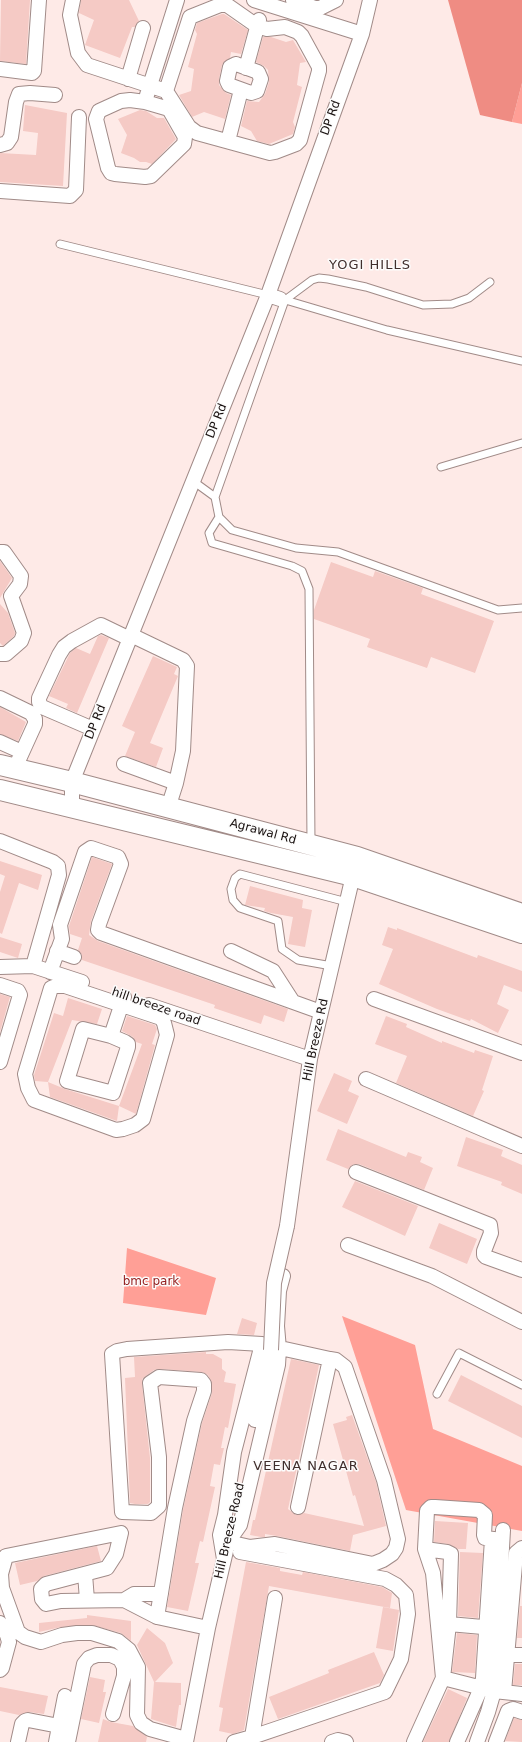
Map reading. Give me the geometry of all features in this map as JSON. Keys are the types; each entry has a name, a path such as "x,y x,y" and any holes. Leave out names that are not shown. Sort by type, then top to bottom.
{"street":[{"path":"0,69 32,73 34,71 39,0"},
{"path":"73,0 70,15 78,53 87,65 166,91 192,131 270,153 296,144 300,140 319,67 302,36 298,32 285,27 267,29 226,5 220,5 190,17 166,91"},
{"path":"145,102 177,0"},
{"path":"254,0 362,34"},
{"path":"293,0 315,8 320,8 336,0"},
{"name":"DP Rd","path":"72,807 72,782 193,481 278,298 362,34 370,0"},
{"path":"246,68 258,23"},
{"path":"128,79 143,28"},
{"path":"232,65 258,72 261,79 255,92 241,90 229,85 227,80 230,67 232,65"},
{"path":"228,141 241,90"},
{"path":"0,145 7,143 11,137 16,102 19,94 30,93 55,95"},
{"path":"121,101 145,102 167,108 172,112 185,137 184,144 151,176 145,177 111,173 108,168 96,118 97,114 121,101"},
{"path":"0,191 70,196 76,190 79,117"},
{"path":"0,552 4,552 21,576 20,584 11,596 24,633 21,641 6,654 0,654"},
{"path":"93,729 42,707 39,702 39,698 64,647 101,625 183,660 187,666 183,751 176,783 168,808"},
{"path":"0,698 34,716 35,724 12,762 0,742"},
{"name":"Agrawal Rd","path":"12,762 72,782 357,857 522,914"},
{"path":"124,764 176,783"},
{"name":"Agrawal Rd","path":"0,790 353,876 522,933"},
{"path":"0,841 53,862 58,866 59,875 33,966"},
{"path":"50,972 62,938 60,926 85,852 91,848 118,857 121,864 99,924 98,930 101,933 321,1012"},
{"name":"Hill Breeze Rd","path":"287,1226 310,1059 357,857"},
{"path":"58,950 74,957"},
{"path":"231,951 273,971 293,1002"},
{"name":"hill breeze road","path":"0,966 33,966 123,1001 310,1059"},
{"path":"0,985 18,991 20,996 0,1062"},
{"path":"56,986 65,986 123,1001 161,1018 167,1035 143,1119 123,1129 116,1130 34,1100 28,1088 25,1074 51,988 56,986"},
{"path":"374,999 522,1053"},
{"path":"111,1036 123,1001"},
{"path":"83,1029 111,1036 128,1044 113,1093 67,1081 83,1029"},
{"path":"366,1079 522,1146"},
{"path":"356,1172 490,1225 492,1233 484,1251 486,1257 522,1270"},
{"name":"Hill Breeze Road","path":"186,1741 208,1628 271,1348 274,1283 287,1226"},
{"path":"348,1245 432,1276 522,1322"},
{"path":"271,1348 277,1326 279,1291 283,1276"},
{"path":"208,1628 157,1616 124,1600 61,1601 46,1604 42,1599 41,1589 46,1584 107,1568 116,1554 122,1512 112,1354 117,1351 228,1342 330,1358 345,1366 387,1493 398,1539 396,1548 392,1554 373,1564 275,1544 226,1550"},
{"path":"298,1507 330,1358"},
{"path":"157,1616 175,1508 194,1421 204,1391 204,1384 201,1380 159,1377 150,1383 159,1457 159,1506"},
{"path":"122,1512 151,1513 159,1506 175,1508"},
{"path":"442,1678 433,1572 425,1549 426,1511 431,1507 483,1512 485,1538 499,1536"},
{"path":"120,1533 6,1556 1,1574 2,1588 18,1632 26,1637 41,1642 62,1635 92,1633 118,1641 129,1650 138,1667 137,1715 141,1723 150,1729 186,1741"},
{"path":"492,1628 513,1596 499,1536"},
{"path":"457,1742 493,1691 492,1628 499,1536"},
{"path":"483,1740 493,1691 508,1646 516,1552 522,1548"},
{"path":"414,1742 442,1678 449,1624 450,1554 448,1552 425,1549"},
{"path":"226,1550 385,1580 396,1585 406,1594 408,1614 401,1659 385,1692 252,1738 234,1742"},
{"path":"85,1574 87,1600"},
{"path":"124,1600 134,1594 161,1594"},
{"path":"252,1738 275,1598"},
{"path":"0,1623 7,1635 8,1642 2,1668 0,1670"},
{"path":"449,1624 492,1628 508,1646 522,1655"},
{"path":"68,1742 84,1664 89,1658 97,1655 111,1655 120,1659 124,1667 124,1676 113,1714"},
{"path":"442,1678 493,1691 522,1694"},
{"path":"56,1742 65,1696"},
{"path":"496,1742 508,1711 513,1709 522,1712"},
{"path":"15,1741 22,1724 25,1721 28,1720 59,1726"},
{"path":"332,1742 338,1740 346,1742"}],"lane":[{"path":"60,244 278,298 388,330 522,361"},
{"path":"490,282 469,298 452,304 423,305 366,287 319,278 312,280 278,298 215,497 219,517 232,530 296,548 338,552 498,610 522,608"},
{"path":"441,467 522,443"},
{"path":"193,481 215,497"},
{"path":"219,517 209,533 212,543 292,566 302,571 309,589 311,845"},
{"path":"332,966 298,960 282,949 278,921 240,908 233,900 231,889 235,878 240,874 347,902"},
{"path":"437,1394 459,1353 522,1385"}],"green space":[{"path":"522,83 522,124 512,122"},
{"name":"bmc park","path":"127,1248 216,1278 206,1315 123,1303"},
{"path":"342,1316 415,1345 433,1429 522,1466 522,1531 406,1510"}],"shaded area":[{"path":"448,0 522,0 522,83 512,122 480,115"}],"building":[{"path":"1,0 30,0 26,64 0,61"},
{"path":"81,0 129,0 139,21 135,27 132,27 120,58 85,45 94,20 79,13"},
{"path":"222,14 248,30 241,54 231,52 230,58 222,65 219,85 226,93 231,95 225,119 204,112 192,117 179,95 191,91 194,69 188,67 197,34 195,30 197,23"},
{"path":"263,37 271,37 286,42 293,40 306,62 300,63 297,85 302,87 293,122 295,127 293,134 269,144 257,141 251,131 241,126 247,101 259,102 265,94 269,82 268,70 256,62"},
{"path":"25,105 67,113 63,186 0,182 0,153 36,155 38,133 23,131"},
{"path":"140,110 146,111 157,118 164,118 176,139 152,164 140,162 121,153 127,135 118,119"},
{"path":"0,561 12,578 0,598"},
{"path":"331,562 373,577 375,571 423,588 421,594 494,621 475,673 431,657 427,668 367,647 370,639 314,619 314,610"},
{"path":"0,604 8,613 15,633 14,636 3,646 0,643"},
{"path":"101,635 109,638 77,713 66,708 68,704 49,696 70,653 76,648 90,654 98,636"},
{"path":"153,656 177,667 174,674 178,676 150,743 163,748 156,767 125,756 135,732 122,726"},
{"path":"0,707 26,722 18,741 0,734"},
{"path":"92,857 112,864 91,921 89,935 98,941 288,1009 284,1022 264,1015 261,1024 214,1008 215,1005 82,960 82,955 78,950 82,938 70,934 69,926"},
{"path":"0,861 42,875 38,890 19,883 2,934 0,933 0,892 5,876 0,874"},
{"path":"250,886 303,900 302,908 312,910 305,947 288,944 293,917 264,911 265,908 245,905"},
{"path":"388,927 397,930 397,928 477,958 478,955 522,971 522,992 504,985 497,1004 509,1010 498,1033 471,1019 470,1021 437,1009 379,984 393,949 382,945"},
{"path":"0,937 22,944 18,958 0,952"},
{"path":"0,994 10,997 0,1032"},
{"path":"68,998 102,1009 97,1024 72,1020 48,1082 35,1081 34,1075 54,1013 63,1016"},
{"path":"127,1016 155,1025 157,1029 152,1044 155,1045 136,1114 119,1106 142,1044 136,1042 133,1037 122,1031"},
{"path":"386,1016 407,1024 406,1027 442,1043 442,1041 474,1053 475,1050 493,1056 482,1090 484,1091 473,1116 396,1083 407,1056 375,1044"},
{"path":"334,1073 352,1081 348,1091 359,1096 347,1124 317,1111"},
{"path":"48,1082 119,1106 117,1121 50,1097"},
{"path":"338,1129 406,1157 408,1152 422,1157 420,1162 433,1168 424,1190 359,1164 354,1164 348,1169 326,1160"},
{"path":"466,1137 503,1150 501,1156 522,1165 522,1194 501,1185 502,1182 457,1166"},
{"path":"355,1181 418,1206 405,1236 342,1207"},
{"path":"439,1223 477,1239 467,1264 429,1248"},
{"path":"242,1318 257,1323 254,1335 237,1334"},
{"path":"206,1352 206,1354 213,1354 222,1359 222,1369 226,1372 224,1382 236,1384 228,1428 225,1427 221,1448 224,1448 220,1465 214,1464 210,1486 215,1487 203,1542 200,1541 195,1563 199,1563 188,1611 167,1607 183,1510 202,1423 212,1393 212,1384 208,1375 202,1372 160,1369 154,1370 142,1379 150,1458 150,1502 148,1504 135,1504 130,1503 125,1378 135,1377 134,1357"},
{"path":"291,1359 319,1365 288,1509 296,1515 304,1513 364,1526 355,1495 353,1496 333,1424 347,1420 346,1417 352,1415 376,1482 386,1526 353,1535 350,1551 265,1534 265,1537 250,1535 253,1520 255,1520"},
{"path":"461,1375 522,1406 522,1438 448,1401"},
{"path":"435,1521 468,1523 466,1549 458,1549 448,1544 434,1542"},
{"path":"97,1546 101,1561 44,1576 37,1581 20,1585 15,1563"},
{"path":"460,1552 483,1553 478,1618 458,1616"},
{"path":"246,1562 280,1568 280,1571 302,1575 303,1572 382,1587 392,1593 390,1608 269,1586 244,1730 233,1734 219,1731 223,1708 219,1707"},
{"path":"520,1606 522,1606 522,1638 517,1638"},
{"path":"383,1607 399,1610 393,1651 376,1648"},
{"path":"87,1615 131,1621 131,1641 121,1633 92,1625 61,1627 39,1632 39,1623 87,1618"},
{"path":"147,1628 165,1643 173,1663 155,1682 181,1683 181,1705 179,1705 176,1727 151,1719 154,1682 137,1645"},
{"path":"457,1633 477,1635 475,1673 452,1672"},
{"path":"374,1652 384,1675 380,1683 278,1719 269,1697 329,1673 328,1670"},
{"path":"515,1664 522,1664 522,1685 513,1685"},
{"path":"90,1677 105,1680 103,1692 106,1692 99,1723 81,1719"},
{"path":"0,1687 48,1696 44,1714 29,1712 19,1715 0,1711"},
{"path":"448,1689 467,1698 449,1742 423,1742"},
{"path":"514,1718 522,1720 522,1742 505,1741"},
{"path":"103,1719 133,1726 147,1737 146,1742 98,1742"}],"district":[{"name":"YOGI HILLS","path":"370,266"},
{"name":"VEENA NAGAR","path":"306,1467"}]}
